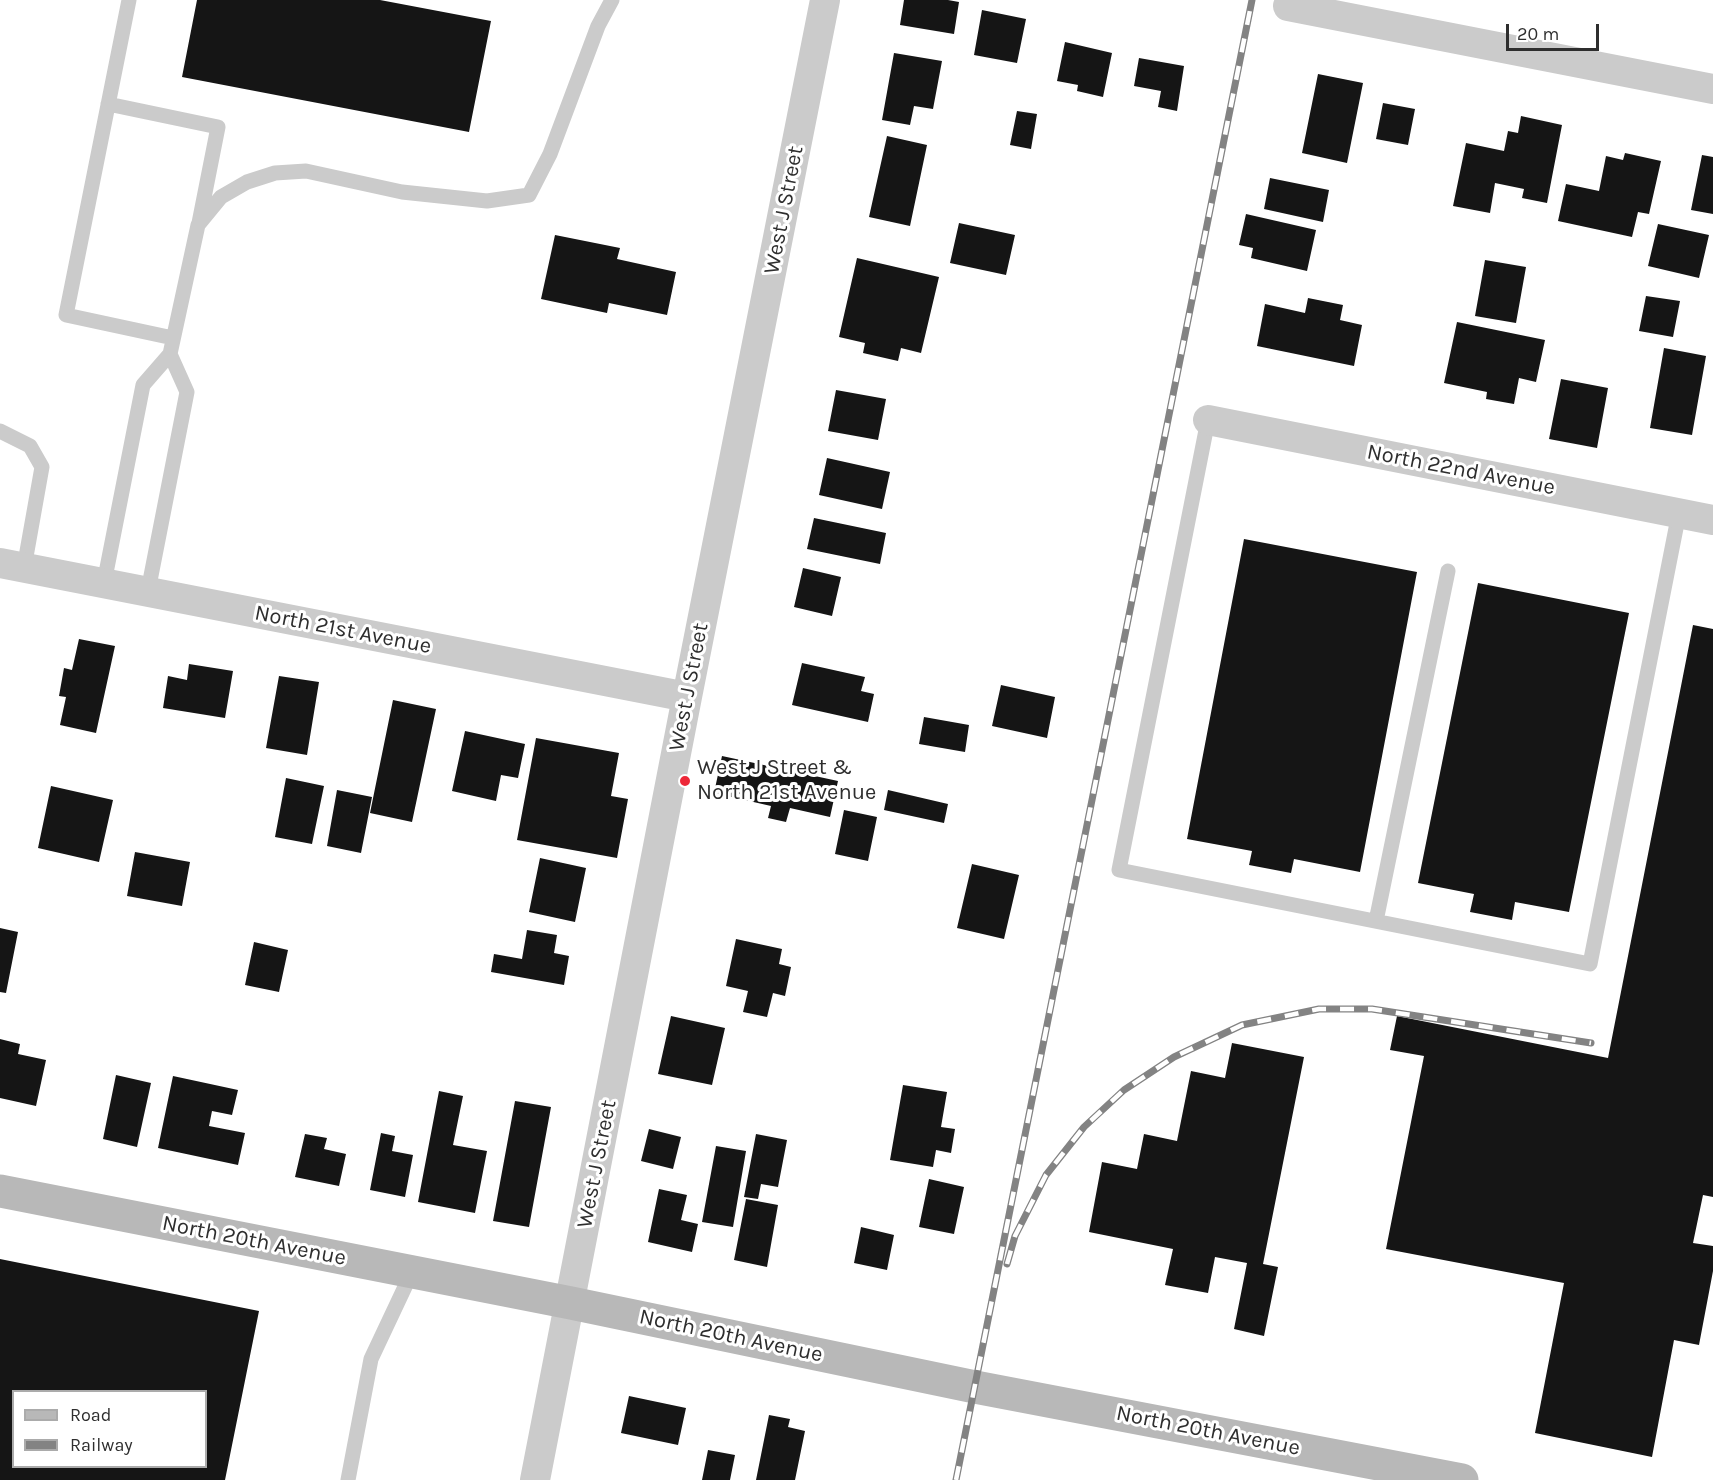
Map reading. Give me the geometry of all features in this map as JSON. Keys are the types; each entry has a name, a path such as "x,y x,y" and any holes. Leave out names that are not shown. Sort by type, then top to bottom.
{"street":[{"name":"West J Street","path":"536,1480 687,697 825,0"},
{"path":"1288,6 1713,89"},
{"name":"North 22nd Avenue","path":"1208,420 1713,520"},
{"name":"North 21st Avenue","path":"12,566 687,697"},
{"name":"North 20th Avenue","path":"0,1191 571,1303 975,1387 1462,1480"}],"lane":[{"path":"129,0 66,315 171,346"},
{"path":"198,225 221,197 247,182 275,173 306,171 402,192 487,201 529,195 550,154 598,26 612,0"},
{"path":"104,583 143,385 171,346 218,126 108,104"},
{"path":"148,591 187,392 171,346"},
{"path":"1208,420 1119,870 1590,964 1679,513"},
{"path":"0,431 30,446 42,467 12,566"},
{"path":"1376,921 1448,571"},
{"path":"348,1480 371,1359 412,1272"}],"building":[{"path":"197,0 380,0 491,21 469,132 182,77"},
{"path":"904,0 959,2 954,34 900,25"},
{"path":"982,10 1026,19 1017,63 974,55"},
{"path":"1065,42 1112,53 1103,97 1077,91 1078,85 1057,81"},
{"path":"894,53 942,61 933,109 914,106 910,125 882,120"},
{"path":"1139,58 1184,66 1177,111 1158,107 1161,91 1134,86"},
{"path":"1318,74 1363,83 1347,163 1302,153"},
{"path":"1383,103 1415,109 1408,145 1376,139"},
{"path":"1017,111 1037,114 1031,149 1010,145"},
{"path":"1521,116 1562,125 1547,203 1522,198 1524,189 1495,183 1490,213 1453,206 1466,143 1504,151 1508,131 1518,133"},
{"path":"887,136 927,145 910,226 869,217"},
{"path":"1625,153 1661,161 1649,214 1638,212 1632,237 1558,221 1566,184 1599,191 1606,156 1623,160"},
{"path":"1702,155 1713,157 1713,214 1691,210"},
{"path":"1270,178 1329,190 1323,222 1264,209"},
{"path":"1246,214 1316,230 1307,271 1251,258 1253,248 1239,245"},
{"path":"959,223 1015,235 1006,275 950,263"},
{"path":"1658,224 1709,235 1699,278 1648,266"},
{"path":"555,235 620,248 617,259 676,272 667,315 609,303 607,313 541,299"},
{"path":"857,258 939,277 921,353 901,348 898,361 863,353 865,343 839,337"},
{"path":"1485,260 1526,267 1516,323 1475,316"},
{"path":"1646,296 1680,301 1673,337 1639,331"},
{"path":"1308,298 1343,305 1340,320 1362,325 1354,366 1257,346 1265,304 1305,313"},
{"path":"1457,322 1545,340 1536,382 1519,378 1514,404 1486,399 1487,392 1444,383"},
{"path":"1664,348 1706,356 1692,435 1650,428"},
{"path":"1561,379 1608,388 1597,448 1549,439"},
{"path":"836,390 886,399 878,440 828,431"},
{"path":"827,458 890,472 882,509 819,495"},
{"path":"814,518 886,533 880,564 807,549"},
{"path":"1244,539 1417,572 1360,872 1294,859 1291,873 1249,865 1252,851 1187,839"},
{"path":"803,568 841,577 832,616 794,607"},
{"path":"1478,583 1629,613 1569,912 1515,902 1512,920 1470,912 1474,894 1418,883"},
{"path":"1693,625 1713,629 1713,1197 1703,1195 1693,1243 1713,1246 1713,1271 1699,1345 1674,1340 1652,1457 1535,1433 1564,1283 1386,1249 1424,1056 1390,1050 1397,1016 1608,1058"},
{"path":"79,639 115,646 96,733 60,725 66,697 59,696 64,668 72,670"},
{"path":"802,663 865,677 861,691 874,694 868,722 792,705"},
{"path":"189,664 233,671 225,718 163,708 168,676 187,680"},
{"path":"279,676 319,682 307,755 266,748"},
{"path":"1001,685 1055,697 1047,738 992,726"},
{"path":"393,700 436,709 412,822 370,813"},
{"path":"924,717 969,725 965,752 919,744"},
{"path":"465,731 525,744 518,778 501,775 496,801 452,791"},
{"path":"536,738 619,753 611,796 628,799 617,858 517,840"},
{"path":"722,756 838,781 830,817 790,808 786,822 768,818 771,806 714,793"},
{"path":"286,778 324,786 312,844 275,837"},
{"path":"51,786 113,800 99,862 38,848"},
{"path":"337,790 372,797 361,853 327,846"},
{"path":"888,790 948,804 944,823 884,810"},
{"path":"844,810 877,817 868,861 835,854"},
{"path":"135,852 190,862 182,906 127,896"},
{"path":"540,858 586,868 575,922 529,912"},
{"path":"972,864 1019,875 1004,939 957,928"},
{"path":"0,928 18,932 6,993 0,992"},
{"path":"527,930 557,935 554,953 569,956 564,985 491,972 494,954 522,959"},
{"path":"736,939 782,949 779,964 791,967 785,996 773,993 767,1017 743,1012 748,991 726,986"},
{"path":"254,942 288,950 279,992 245,985"},
{"path":"671,1016 725,1028 712,1085 658,1074"},
{"path":"0,1039 20,1044 18,1054 46,1060 36,1106 0,1098"},
{"path":"1232,1043 1304,1057 1263,1264 1278,1267 1264,1336 1234,1329 1247,1263 1215,1257 1208,1293 1165,1285 1173,1249 1089,1232 1102,1162 1137,1169 1144,1134 1177,1141 1191,1071 1225,1078"},
{"path":"116,1075 151,1083 137,1147 103,1139"},
{"path":"173,1076 238,1090 232,1115 212,1111 209,1126 245,1133 238,1165 158,1148"},
{"path":"903,1085 947,1092 941,1127 955,1129 951,1153 936,1150 933,1167 890,1160"},
{"path":"439,1091 463,1096 453,1145 487,1151 475,1213 418,1202"},
{"path":"515,1101 551,1107 529,1227 493,1221"},
{"path":"649,1129 681,1137 673,1169 641,1161"},
{"path":"381,1133 395,1136 392,1151 413,1155 405,1197 370,1190"},
{"path":"305,1134 327,1138 324,1149 346,1154 339,1186 295,1177"},
{"path":"756,1134 787,1140 778,1187 761,1184 758,1199 744,1197"},
{"path":"716,1146 746,1151 733,1227 702,1222"},
{"path":"929,1179 964,1187 954,1234 919,1227"},
{"path":"659,1189 687,1195 681,1220 698,1224 692,1252 648,1242"},
{"path":"746,1199 778,1205 767,1267 734,1260"},
{"path":"861,1227 894,1235 887,1270 854,1263"},
{"path":"0,1259 259,1311 225,1480 0,1480"},
{"path":"629,1396 686,1408 678,1445 621,1433"},
{"path":"769,1415 790,1419 788,1427 805,1431 795,1480 756,1480"},
{"path":"708,1450 735,1455 730,1480 702,1480"}],"railway":[{"path":"956,1480 1252,0"},
{"path":"1007,1264 1015,1236 1046,1175 1084,1127 1124,1090 1174,1057 1242,1025 1319,1009 1372,1009 1591,1043"}],"place":[{"name":"West J Street & North 21st Avenue","path":"685,781"}]}
